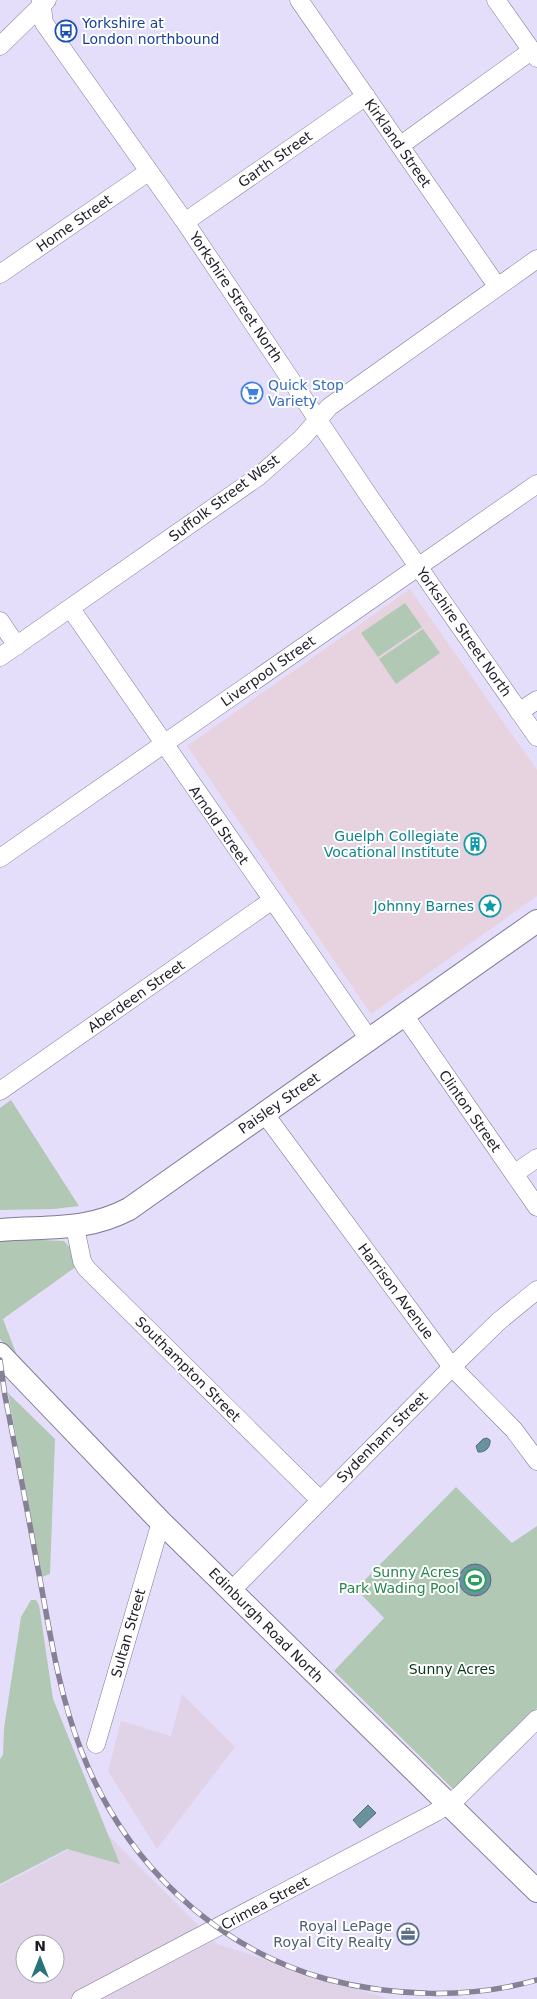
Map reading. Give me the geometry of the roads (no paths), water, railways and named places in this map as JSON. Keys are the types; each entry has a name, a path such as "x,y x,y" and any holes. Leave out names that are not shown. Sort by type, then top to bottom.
{"main road":[{"name":"Paisley Street","path":"0,1230 75,1227 104,1220 129,1209 537,921"},
{"name":"Edinburgh Road North","path":"0,1354 161,1522 448,1805 535,1886"}],"street":[{"name":"Kirkland Street","path":"299,0 497,286"},
{"path":"401,145 534,54 496,0"},
{"path":"0,46 44,2"},
{"name":"Yorkshire Street North","path":"44,2 44,22 185,222 318,420 537,737"},
{"name":"Garth Street","path":"185,222 366,96"},
{"name":"Home Street","path":"0,274 148,172"},
{"name":"Suffolk Street West","path":"0,657 259,476 302,438 329,407 537,258"},
{"name":"Liverpool Street","path":"0,858 537,484"},
{"name":"Arnold Street","path":"71,609 369,1039"},
{"path":"0,621 17,646"},
{"path":"520,712 537,700"},
{"name":"Aberdeen Street","path":"0,1091 272,901"},
{"name":"Clinton Street","path":"404,1014 537,1207"},
{"name":"Harrison Avenue","path":"264,1113 452,1367 514,1430 537,1461"},
{"path":"514,1174 537,1158"},
{"name":"Southampton Street","path":"75,1227 82,1261 86,1268 320,1500"},
{"name":"Sydenham Street","path":"232,1590 452,1367 499,1321 537,1290"},
{"name":"Sultan Street","path":"96,1744 161,1522"},
{"name":"Crimea Street","path":"81,1999 448,1805 537,1719"}],"railway":[{"path":"0,1360 5,1396 51,1641 73,1729 99,1790 121,1828 147,1862 176,1894 209,1921 246,1945 284,1964 326,1979 378,1989 432,1993 459,1993 485,1990 537,1980"}],"place":[{"name":"Yorkshire at London northbound","path":"66,31"},
{"name":"Quick Stop Variety","path":"252,393"},
{"name":"Guelph Collegiate Vocational Institute","path":"475,844"},
{"name":"Johnny Barnes","path":"490,906"},
{"name":"Sunny Acres Park Wading Pool","path":"475,1580"},
{"name":"Royal LePage Royal City Realty","path":"408,1934"}],"park label":[{"name":"Sunny Acres","path":"452,1669"}]}
